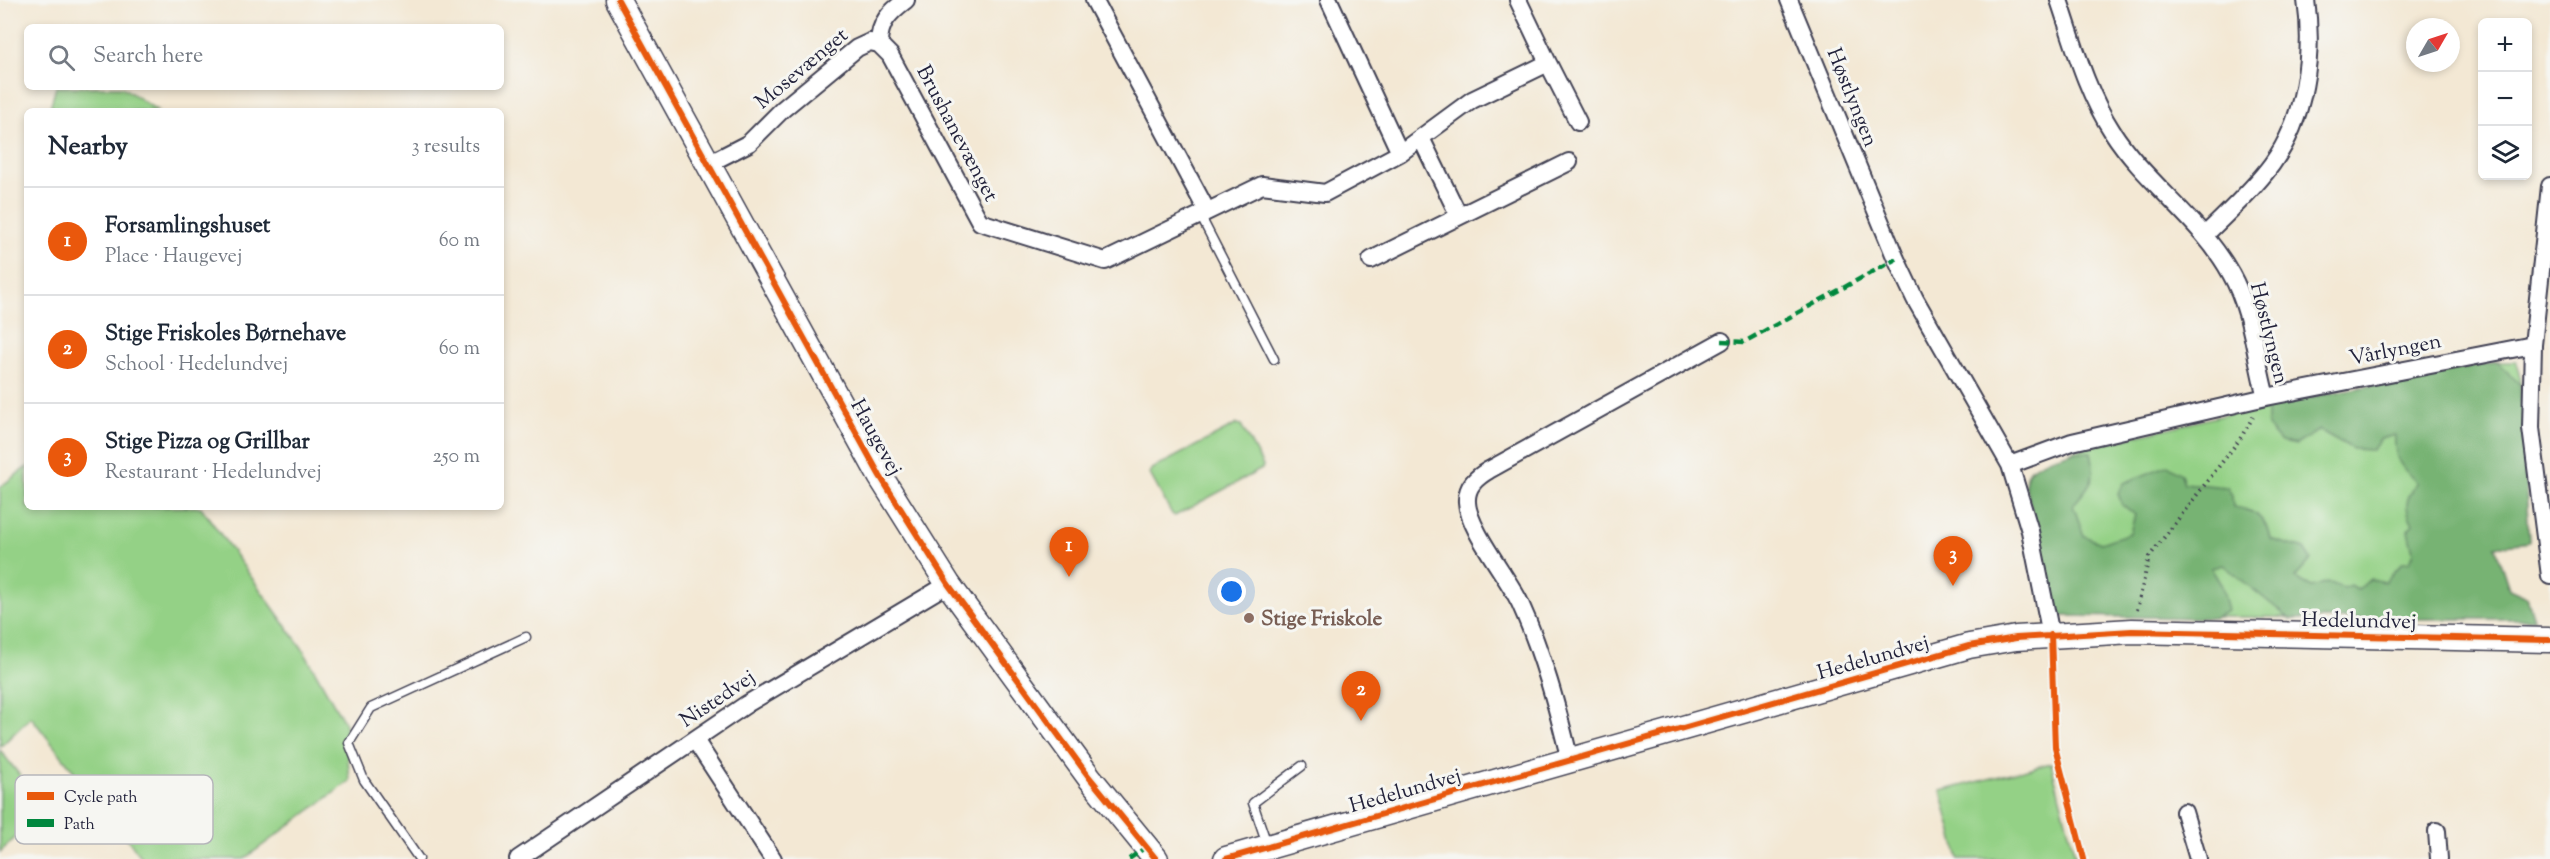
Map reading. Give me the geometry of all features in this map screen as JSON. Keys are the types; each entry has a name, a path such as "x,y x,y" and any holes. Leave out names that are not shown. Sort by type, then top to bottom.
{"street":[{"name":"Haugevej","path":"618,0 880,476 948,584 1089,777 1156,859"},
{"name":"Mosevænget","path":"708,164 749,143 783,109 857,48 870,42 879,44 882,23 894,9 906,0"},
{"path":"1094,0 1203,213"},
{"path":"1329,0 1400,153"},
{"path":"1518,0 1578,122"},
{"name":"Høstlyngen","path":"1790,0 1900,269 2010,465 2030,531 2051,635"},
{"name":"Høstlyngen","path":"2010,465 2072,442 2266,397 2243,304 2232,276 2205,235 2154,183 2112,131 2091,91 2059,0"},
{"path":"2205,235 2260,180 2274,162 2286,140 2295,119 2308,63 2306,0"},
{"name":"Brushanevænget","path":"879,44 890,55 980,222 1105,261 1262,185 1325,193 1400,153 1472,100 1548,63"},
{"path":"1421,138 1459,216"},
{"path":"1371,260 1569,162"},
{"path":"2550,186 2533,345 2531,428 2550,576"},
{"path":"1570,761 1550,680 1519,602 1471,519 1467,502 1469,489 1477,478 1489,470 1722,341"},
{"name":"Vårlyngen","path":"2266,397 2533,345"},
{"name":"Nistedvej","path":"518,859 747,704 948,584"},
{"name":"Hedelundvej","path":"1226,859 1969,646 2016,638 2132,631 2550,640"},
{"path":"695,740 773,859"},
{"path":"2184,812 2198,859"},
{"path":"2437,831 2439,859"}],"lane":[{"path":"1203,213 1274,359"},
{"path":"419,859 364,780 349,743 371,708 526,637"},
{"path":"1268,847 1253,803 1302,766"}],"path":[{"path":"2132,631 2149,557 2240,439 2266,397"}],"green space":[{"path":"55,90 126,90 154,108 50,108"},
{"path":"2497,362 2516,362 2520,372 2529,542 2495,546 2509,589 2527,597 2534,619 2060,616 2025,485 2026,476 2031,468 2074,450 2267,405"},
{"path":"2497,362 2520,384 2529,542 2495,546 2509,589 2527,597 2534,619 2290,619 2223,565 2211,568 2222,586 2228,611 2214,618 2060,616 2025,485 2029,472 2038,464 2060,455 2091,452 2093,476 2073,505 2084,536 2101,543 2130,533 2135,515 2122,504 2118,494 2124,483 2168,465 2181,474 2184,483 2227,487 2232,496 2233,507 2253,512 2258,516 2266,525 2270,539 2304,549 2311,560 2295,578 2312,587 2328,582 2343,588 2350,585 2358,590 2370,579 2385,582 2403,562 2409,562 2413,552 2408,530 2413,524 2407,503 2417,483 2399,462 2395,450 2395,435 2381,439 2372,450 2353,449 2319,430 2296,445 2281,442 2267,426 2267,405"},
{"path":"1237,424 1241,425 1263,466 1262,469 1175,516 1172,514 1150,474 1152,469"},
{"path":"24,469 24,510 203,510 302,648 345,724 350,781 244,859 143,859 131,844 213,844 213,775 77,775 31,717 0,747 0,487"},
{"path":"0,750 19,775 15,775 15,838 0,852"},
{"path":"2051,763 2076,859 1959,859 1941,791"}],"marked path":[{"path":"1722,341 1744,342 1896,259"},
{"path":"1129,859 1146,847"}],"cycle path":[{"path":"618,0 880,476 948,584 1089,777 1156,859"},
{"path":"1226,859 1969,646 2016,638 2132,631 2550,640"},
{"path":"2051,635 2055,747 2084,859"}],"place":[{"name":"Forsamlingshuset","path":"1069,577"},
{"name":"Stige Pizza og Grillbar","path":"1953,586"},
{"name":"Stige Friskole","path":"1249,618"},
{"name":"Stige Friskoles Børnehave","path":"1361,721"}]}
